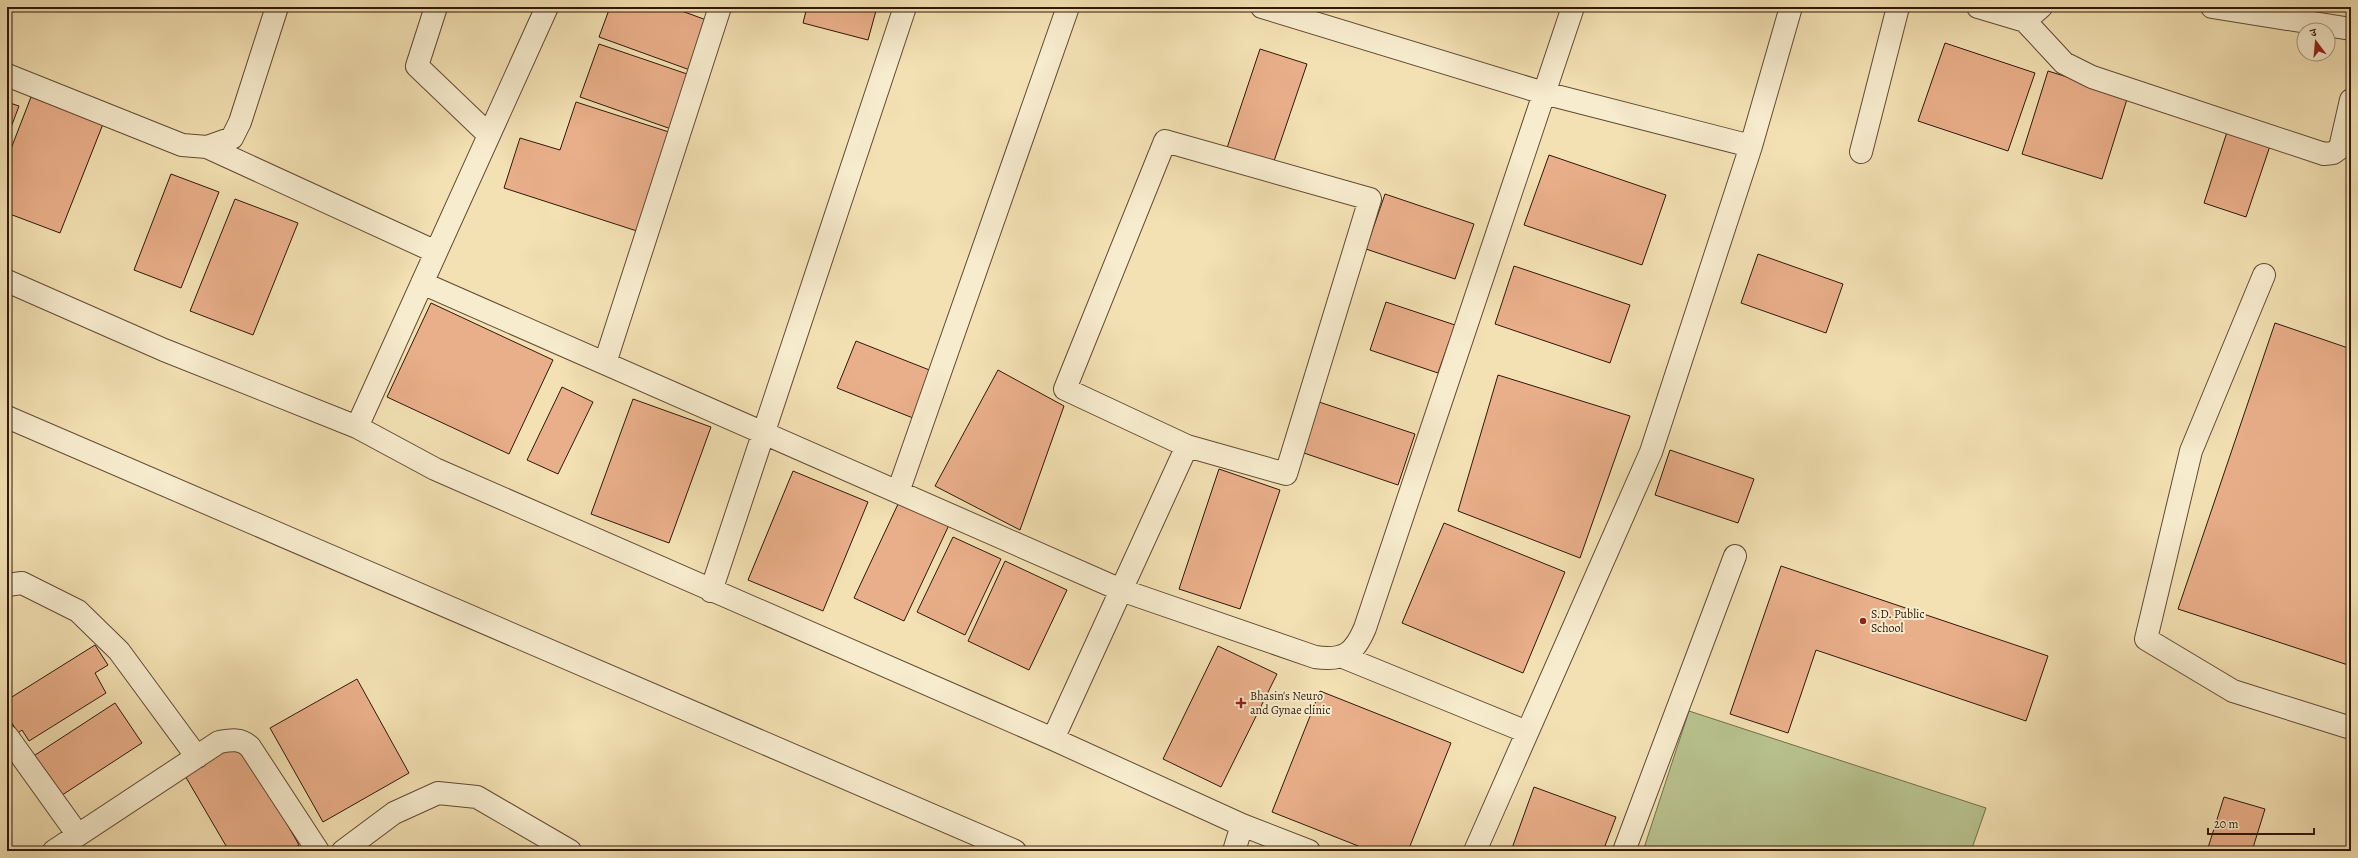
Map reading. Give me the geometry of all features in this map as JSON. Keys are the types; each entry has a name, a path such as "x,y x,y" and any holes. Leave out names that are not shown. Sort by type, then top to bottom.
{"street":[{"path":"207,147 232,138 240,122 277,7"},
{"path":"436,7 417,66 489,135"},
{"path":"357,427 547,7"},
{"path":"605,363 720,7"},
{"path":"711,591 905,7"},
{"path":"898,492 1068,7"},
{"path":"1262,7 1544,92 1751,146"},
{"path":"1344,657 1358,646 1365,628 1573,7"},
{"path":"1475,851 1651,452 1751,146 1791,7"},
{"path":"1861,152 1898,7"},
{"path":"1978,7 2025,21 2064,63 2092,77 2324,154 2333,153 2340,148 2351,100"},
{"path":"2025,21 2041,7"},
{"path":"2212,7 2351,29"},
{"path":"7,75 182,144 207,147 436,252"},
{"path":"1165,140 1370,199 1286,474 1187,446 1065,389 1165,140"},
{"path":"2264,275 2191,451 2146,639 2233,691 2351,728"},
{"path":"7,281 164,350 357,427 435,469 711,591 1053,739 1242,824 1309,851"},
{"path":"422,283 1121,590 1315,657 1328,659 1344,657 1527,732"},
{"path":"7,417 1015,851"},
{"path":"1053,739 1187,446"},
{"path":"1624,851 1735,556"},
{"path":"7,585 22,583 78,611 119,651 197,757"},
{"path":"7,736 78,835"},
{"path":"54,851 219,742 238,740 245,742 318,851"},
{"path":"343,851 394,813 438,793 477,797 570,851"},
{"path":"1234,851 1242,824"}],"green space":[{"path":"1689,711 1986,808 1971,851 1643,851"}],"building":[{"path":"610,7 671,7 709,21 690,70 599,37"},
{"path":"807,7 877,7 868,40 803,23"},
{"path":"2273,7 2317,7 2316,13"},
{"path":"1945,43 2035,73 2008,151 1918,121"},
{"path":"599,44 693,76 674,130 580,97"},
{"path":"1260,49 1307,64 1273,164 1227,148"},
{"path":"2048,71 2128,96 2102,179 2022,154"},
{"path":"31,97 103,124 60,233 7,213 7,159"},
{"path":"7,102 19,106 7,138"},
{"path":"576,102 672,133 640,232 504,188 520,138 560,150"},
{"path":"2228,129 2271,143 2246,217 2204,203"},
{"path":"1549,155 1666,195 1642,265 1524,225"},
{"path":"171,174 219,192 181,288 134,270"},
{"path":"1385,194 1474,224 1455,279 1366,249"},
{"path":"235,199 298,223 253,335 190,311"},
{"path":"1758,254 1843,284 1826,333 1741,303"},
{"path":"1514,266 1630,305 1610,363 1495,324"},
{"path":"1386,302 1455,325 1438,373 1370,350"},
{"path":"431,303 553,360 509,454 387,397"},
{"path":"2275,323 2351,349 2351,656 2348,665 2178,609"},
{"path":"856,341 932,371 913,418 837,388"},
{"path":"998,370 1064,406 1020,530 935,486"},
{"path":"1498,375 1630,416 1580,558 1458,511"},
{"path":"562,387 593,402 558,474 527,460"},
{"path":"633,399 711,427 669,543 591,514"},
{"path":"1319,402 1415,434 1398,485 1301,452"},
{"path":"1670,450 1754,479 1738,523 1655,495"},
{"path":"1219,469 1280,490 1240,609 1179,589"},
{"path":"793,471 868,502 823,611 748,580"},
{"path":"899,502 949,525 904,621 854,598"},
{"path":"1444,523 1565,572 1523,673 1402,623"},
{"path":"953,537 1001,559 965,635 917,612"},
{"path":"1005,561 1067,590 1029,670 968,641"},
{"path":"1781,566 2048,656 2026,721 1816,650 1788,733 1730,714"},
{"path":"95,645 108,665 95,673 106,693 29,741 22,730 18,733 7,715 7,700"},
{"path":"1218,646 1277,674 1221,787 1163,759"},
{"path":"357,679 409,773 323,822 270,728"},
{"path":"1320,691 1451,743 1408,851 1371,851 1272,812"},
{"path":"115,703 142,743 56,799 29,759"},
{"path":"240,742 299,845 289,851 229,851 184,774"},
{"path":"1534,787 1616,817 1603,851 1511,851"},
{"path":"2224,797 2265,809 2252,851 2207,851"}],"place":[{"name":"S.D. Public School","path":"1863,621"},
{"name":"Bhasin's Neuro and Gynae clinic","path":"1241,703"}]}
